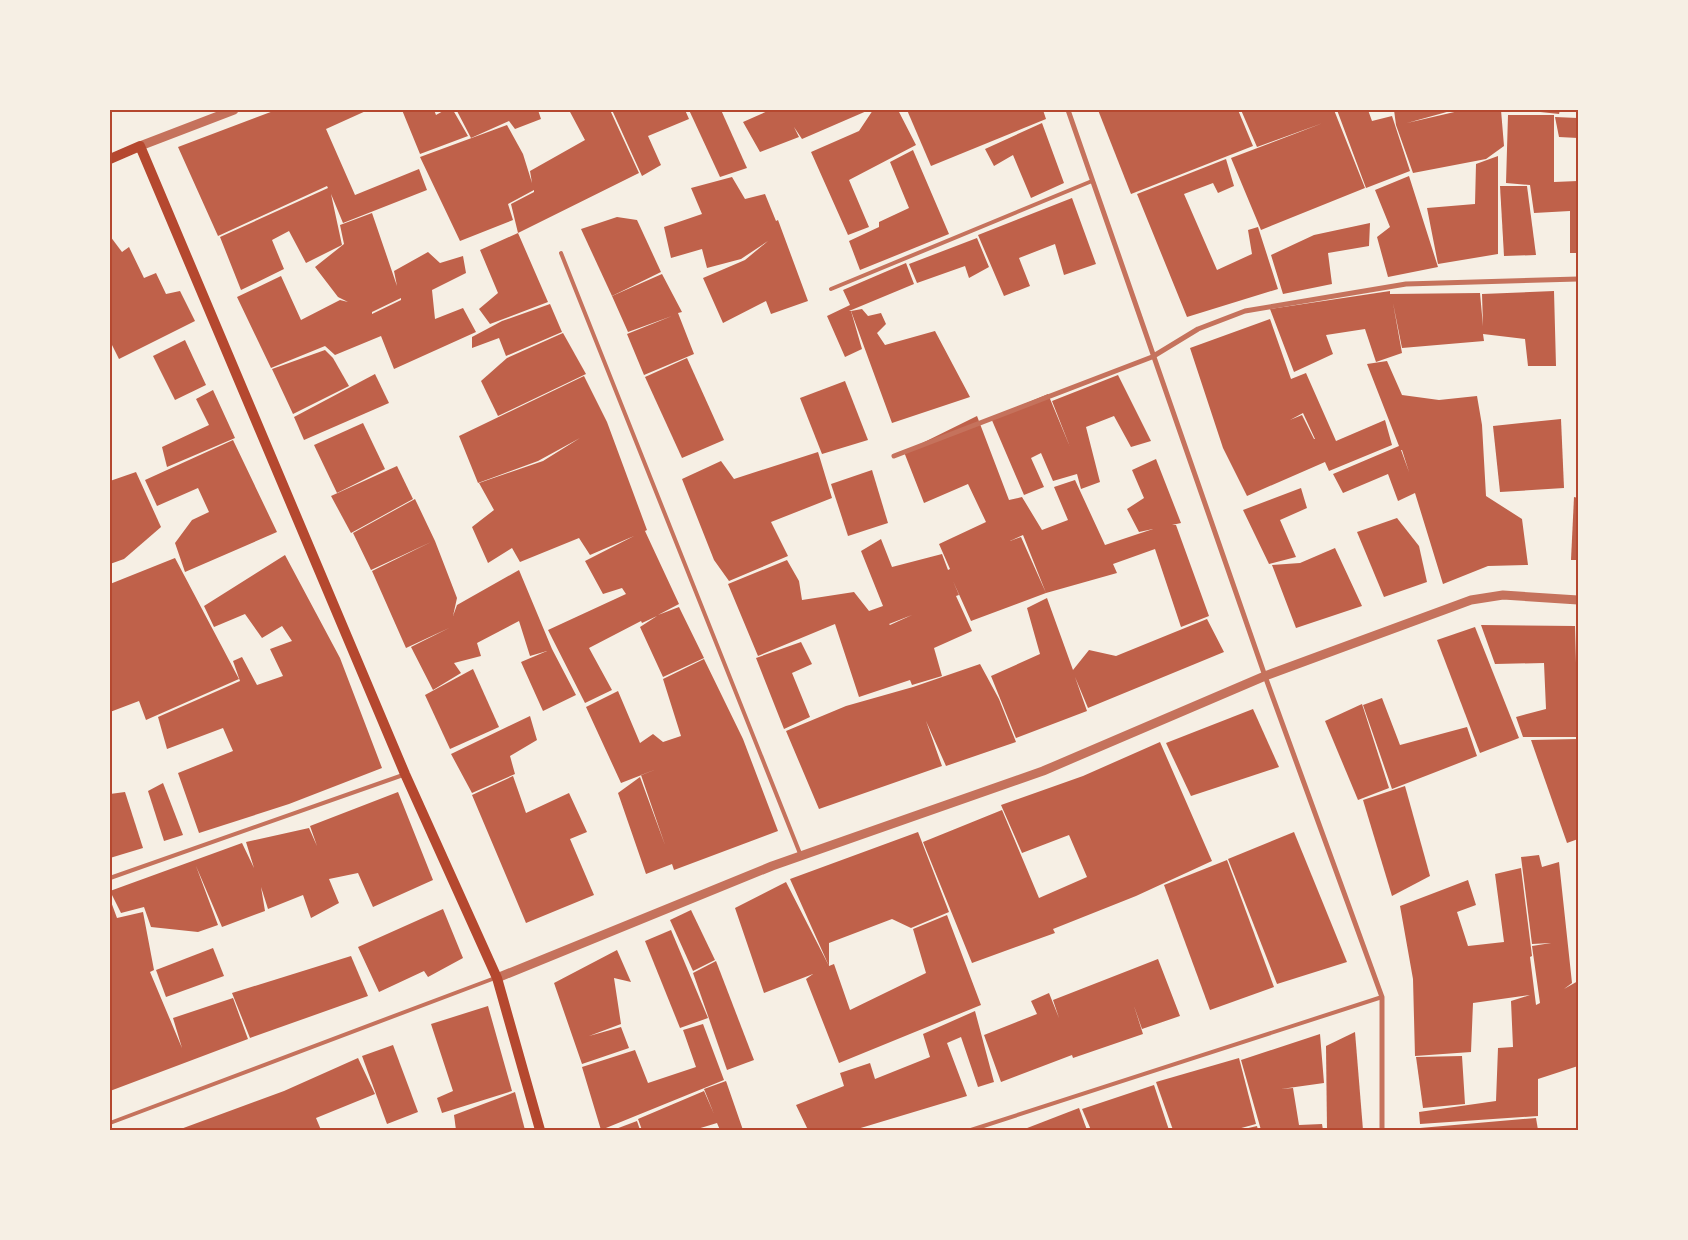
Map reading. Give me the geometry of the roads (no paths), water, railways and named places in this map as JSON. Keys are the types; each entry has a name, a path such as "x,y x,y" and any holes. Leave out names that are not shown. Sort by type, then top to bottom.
{"main road":[{"path":"110,159 140,146 405,774 497,978 540,1130"}],"street":[{"path":"140,146 234,110"},
{"path":"1068,110 1152,357 1265,676 1382,997 1382,1130"},
{"path":"894,456 1152,357 1198,329 1245,311 1406,284 1578,279"},
{"path":"497,978 801,856 1043,771 1265,676 1471,600 1503,595 1578,600"}],"lane":[{"path":"830,289 1092,181"},
{"path":"562,253 801,856"},
{"path":"110,878 405,774"},
{"path":"110,1123 497,978"},
{"path":"971,1130 1382,997"}]}
